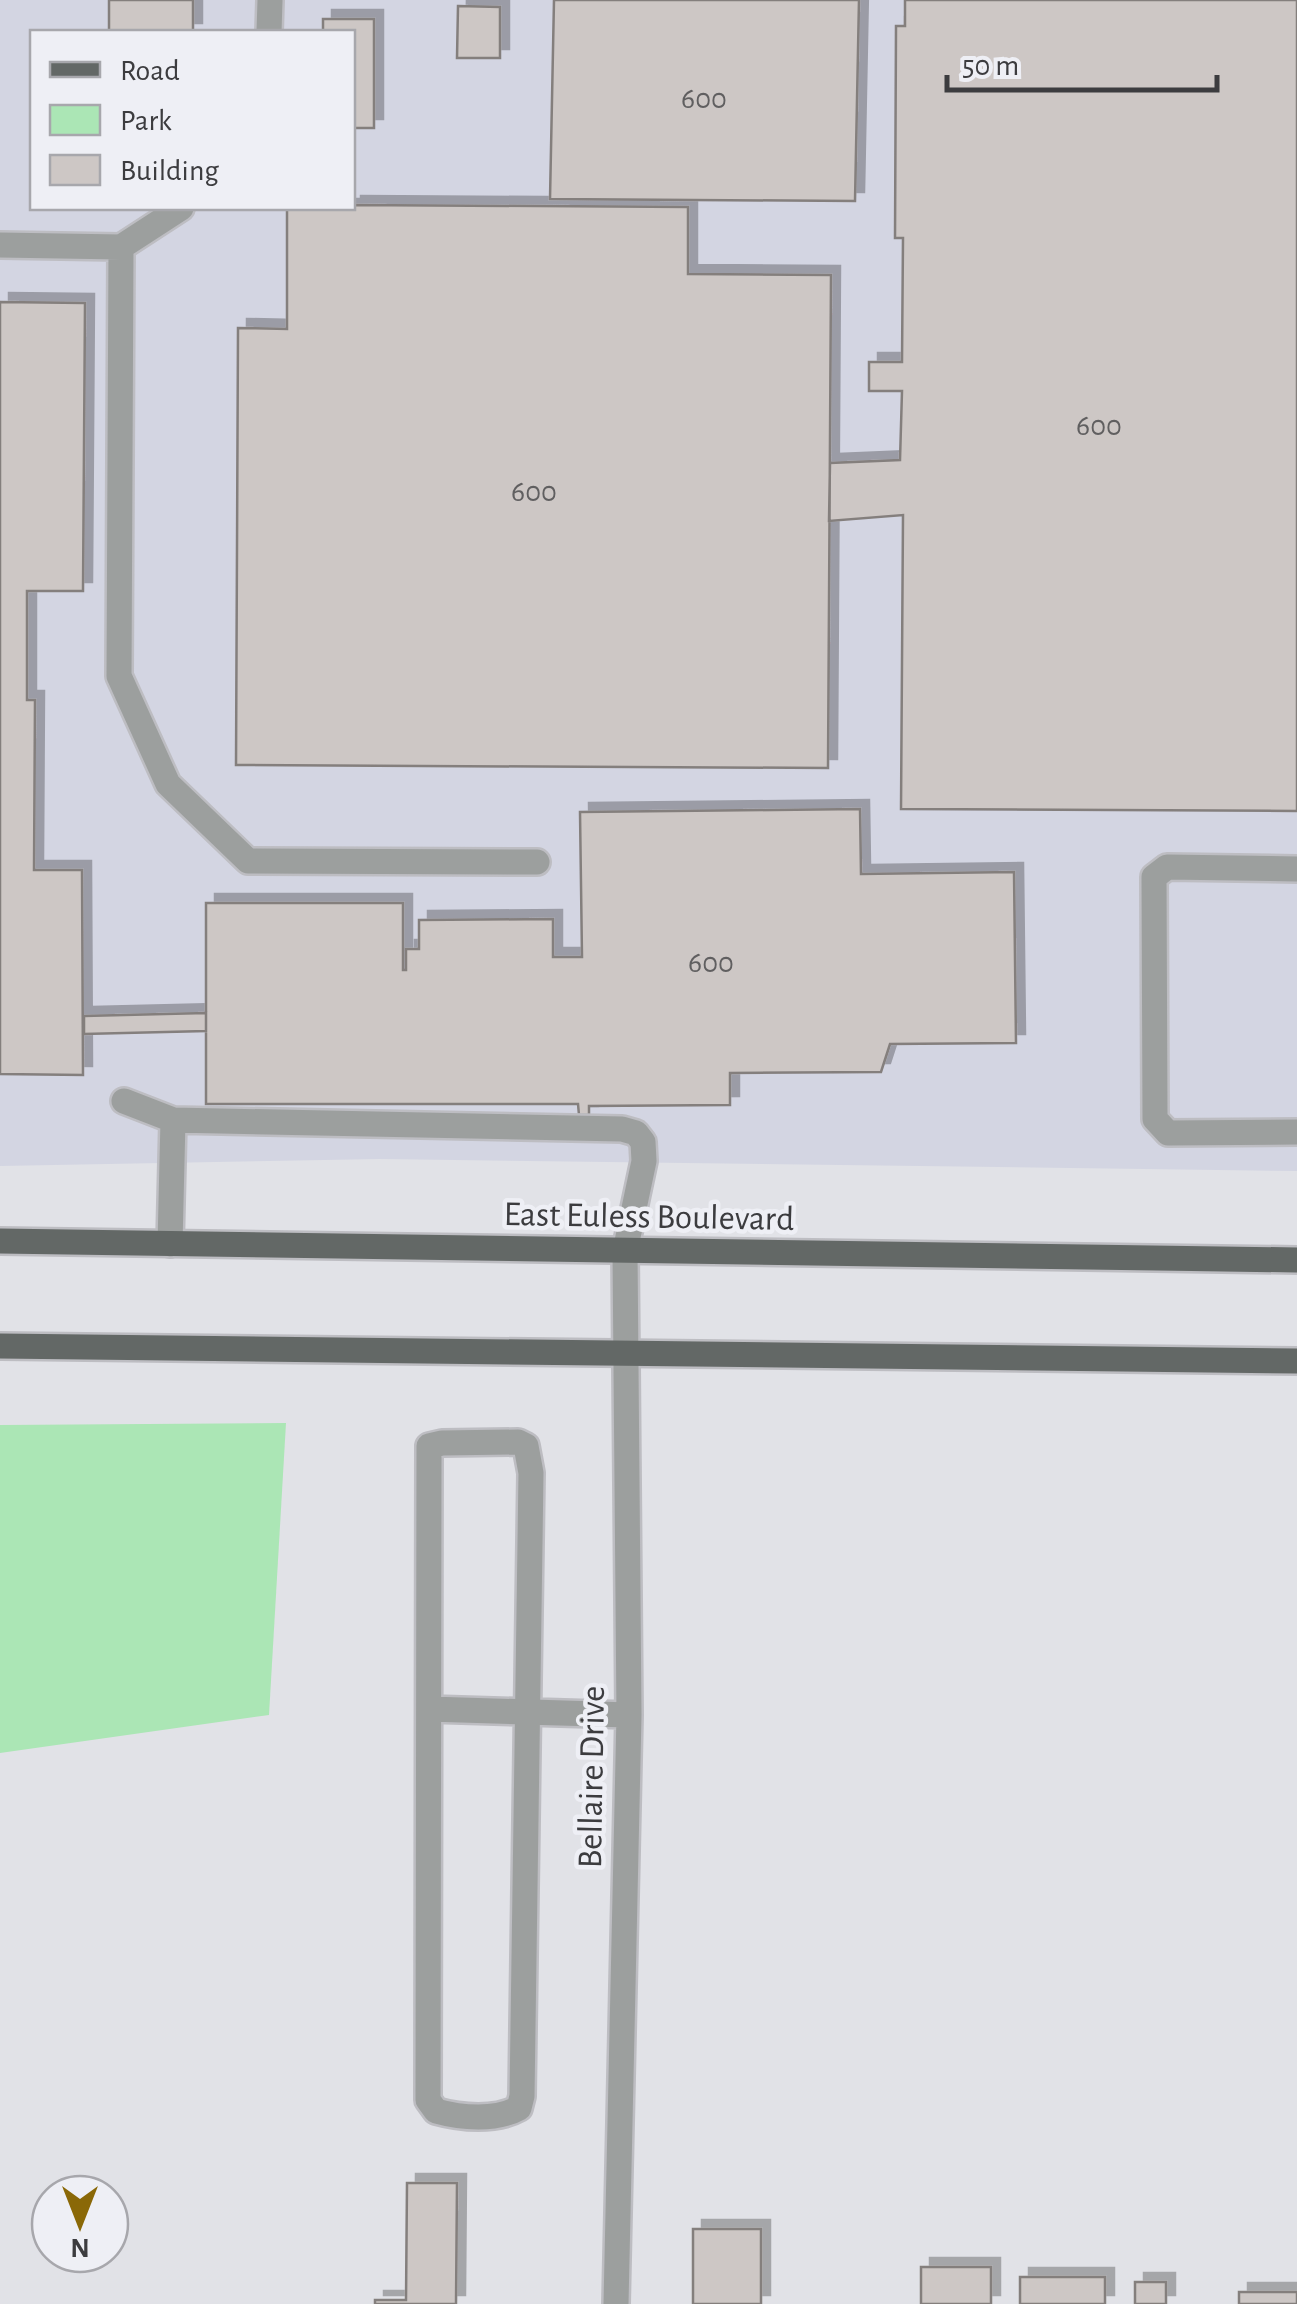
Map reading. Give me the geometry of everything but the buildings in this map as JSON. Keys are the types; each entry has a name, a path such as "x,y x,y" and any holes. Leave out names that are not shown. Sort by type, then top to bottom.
{"main road":[{"name":"East Euless Boulevard","path":"0,1241 1297,1260"},
{"path":"0,1346 1297,1361"}],"street":[{"path":"268,30 270,0"},
{"path":"0,245 121,247 178,210"},
{"path":"121,247 119,676 168,784 248,861 536,862"},
{"path":"1297,869 1167,867 1154,878 1155,1119 1168,1133 1297,1132"},
{"path":"124,1100 173,1120 170,1244"},
{"name":"Bellaire Drive","path":"173,1120 622,1129 636,1133 643,1142 644,1161 625,1252 628,1714 616,2304"},
{"path":"518,1442 526,1446 530,1474 526,1712 520,2108 509,2114 457,2117 436,2111 428,2100 430,1446 518,1442"},
{"path":"430,1709 628,1714"}],"shaded area":[{"path":"0,0 1297,0 1297,1171 380,1159 0,1166"}],"green space":[{"path":"286,1423 269,1715 0,1753 0,1425"}]}
